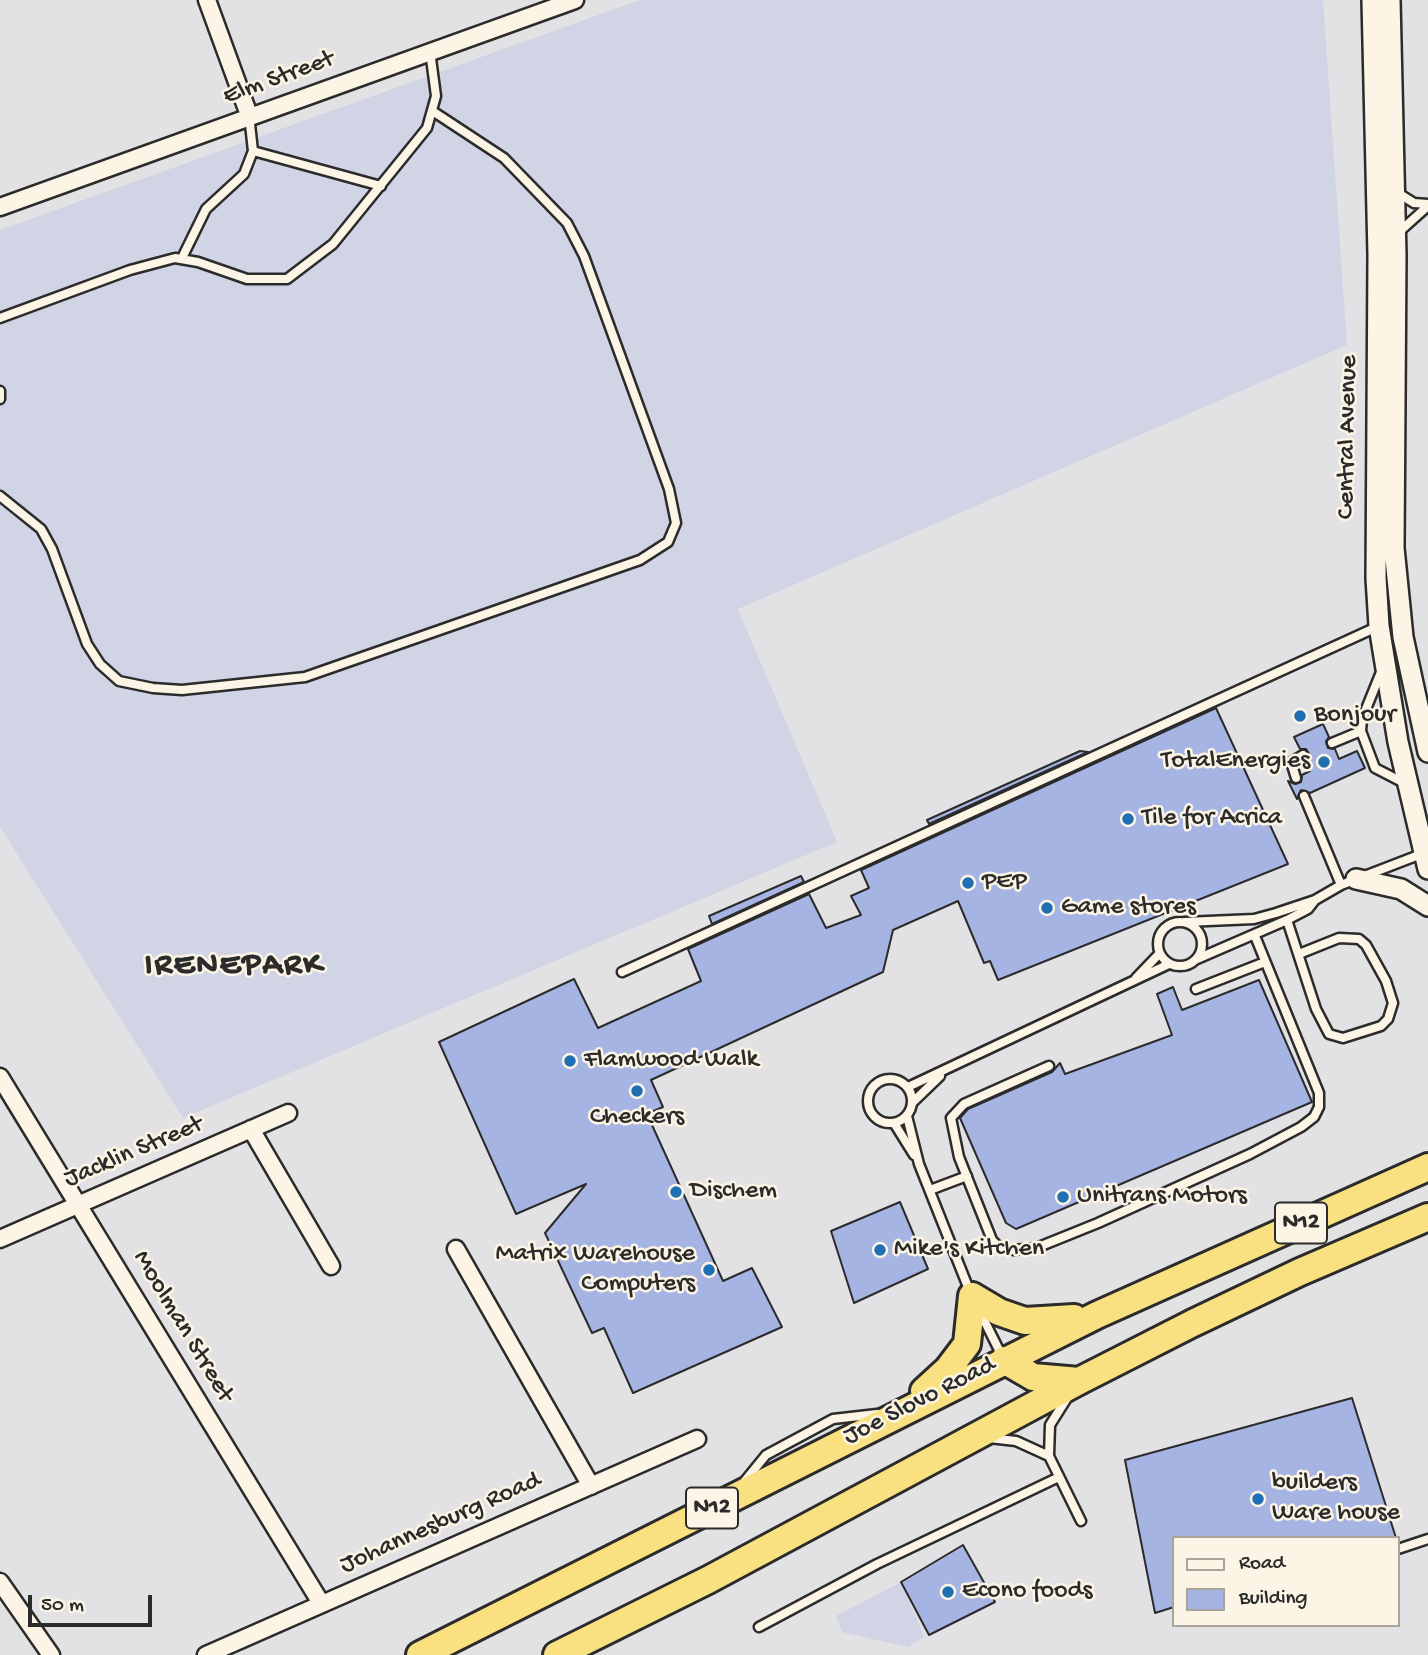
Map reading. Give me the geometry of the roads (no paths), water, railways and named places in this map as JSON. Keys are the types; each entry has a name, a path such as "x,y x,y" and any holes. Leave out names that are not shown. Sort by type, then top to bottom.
{"highway":[{"path":"1367,1195 1428,1148"},
{"name":"Joe Slovo Road","path":"420,1655 1004,1360 1097,1315 1428,1167"},
{"name":"N12","path":"557,1655 708,1580 1079,1381 1300,1272 1428,1217"},
{"path":"1397,1231 1428,1226"},
{"path":"901,1411 948,1369 967,1344 972,1296 999,1312 1025,1321 1044,1322 1097,1315"},
{"path":"1004,1360 1033,1377 1079,1381"}],"street":[{"path":"207,0 249,115"},
{"name":"Elm Street","path":"0,207 249,115 576,0"},
{"name":"Central Avenue","path":"1372,0 1378,255 1374,526 1379,626 1406,783 1426,858"},
{"name":"Central Avenue","path":"1390,0 1395,191 1394,548 1397,596 1428,752"},
{"path":"1349,882 1401,889 1428,906"},
{"name":"Moolman Street","path":"0,1077 321,1603"},
{"name":"Jacklin Street","path":"0,1239 288,1113"},
{"path":"251,1129 331,1266"},
{"path":"456,1249 591,1486"},
{"name":"Johannesburg Road","path":"206,1655 697,1439"},
{"path":"0,1582 51,1655"}],"lane":[{"path":"0,318 130,270 182,258 247,279 287,279 333,244 427,128 434,112 436,96 430,51"},
{"path":"0,496 41,529 52,549 87,644 100,664 119,681 153,688 182,690 305,677 640,560 668,542 676,523 671,497 584,256 567,223 504,158 434,112"},
{"path":"182,258 206,209 244,174 253,151 249,115"},
{"path":"253,151 381,186"},
{"path":"1395,191 1414,203 1428,205"},
{"path":"1395,236 1428,205"},
{"path":"0,391 0,398"},
{"path":"622,972 1379,626"},
{"path":"1385,663 1362,719 1361,731 1375,768 1406,783"},
{"path":"1418,711 1428,738"},
{"path":"1332,743 1361,731"},
{"path":"1296,778 1292,762 1303,755"},
{"path":"1304,796 1349,882"},
{"path":"1169,964 1160,954 1157,940 1163,928 1177,921 1254,919 1315,900 1349,882 1426,858"},
{"path":"908,1087 1129,986 1169,964 1183,966 1255,936 1308,909 1315,900"},
{"path":"1287,920 1316,1009 1329,1034 1343,1038 1381,1026 1388,1019 1393,1003 1386,981 1366,945 1359,939 1339,938 1299,954"},
{"path":"1185,922 1192,925 1201,937 1202,945 1196,959"},
{"path":"1049,1066 964,1104 953,1112 950,1124 967,1176 992,1240 999,1247 1027,1250 1098,1223 1301,1127 1319,1107 1318,1093 1255,936"},
{"path":"1129,986 1160,954"},
{"path":"1196,989 1265,962"},
{"path":"919,1164 907,1116 913,1102 945,1072"},
{"path":"907,1116 894,1123 880,1121 870,1111 870,1091 887,1078 903,1082 908,1087 913,1102"},
{"path":"894,1123 919,1164 972,1296 1004,1360"},
{"path":"930,1190 967,1176"},
{"path":"1079,1381 1051,1425 1049,1456 1081,1521"},
{"path":"973,1438 1016,1441 1049,1456"},
{"path":"759,1627 877,1564 1059,1476"},
{"path":"1400,1548 1428,1539"}],"place":[{"name":"Bonjour","path":"1300,716"},
{"name":"TotalEnergies","path":"1324,762"},
{"name":"Tile for Acrica","path":"1128,819"},
{"name":"PEP","path":"968,883"},
{"name":"Game stores","path":"1047,908"},
{"name":"Flamwood Walk","path":"570,1061"},
{"name":"Checkers","path":"637,1091"},
{"name":"Dischem","path":"676,1192"},
{"name":"Unitrans Motors","path":"1063,1197"},
{"name":"Mike's Kitchen","path":"880,1250"},
{"name":"Matrix Warehouse Computers","path":"709,1270"},
{"name":"builders Ware house","path":"1258,1499"},
{"name":"Econo foods","path":"948,1592"}],"district":[{"name":"IRENEPARK","path":"234,967"}]}
